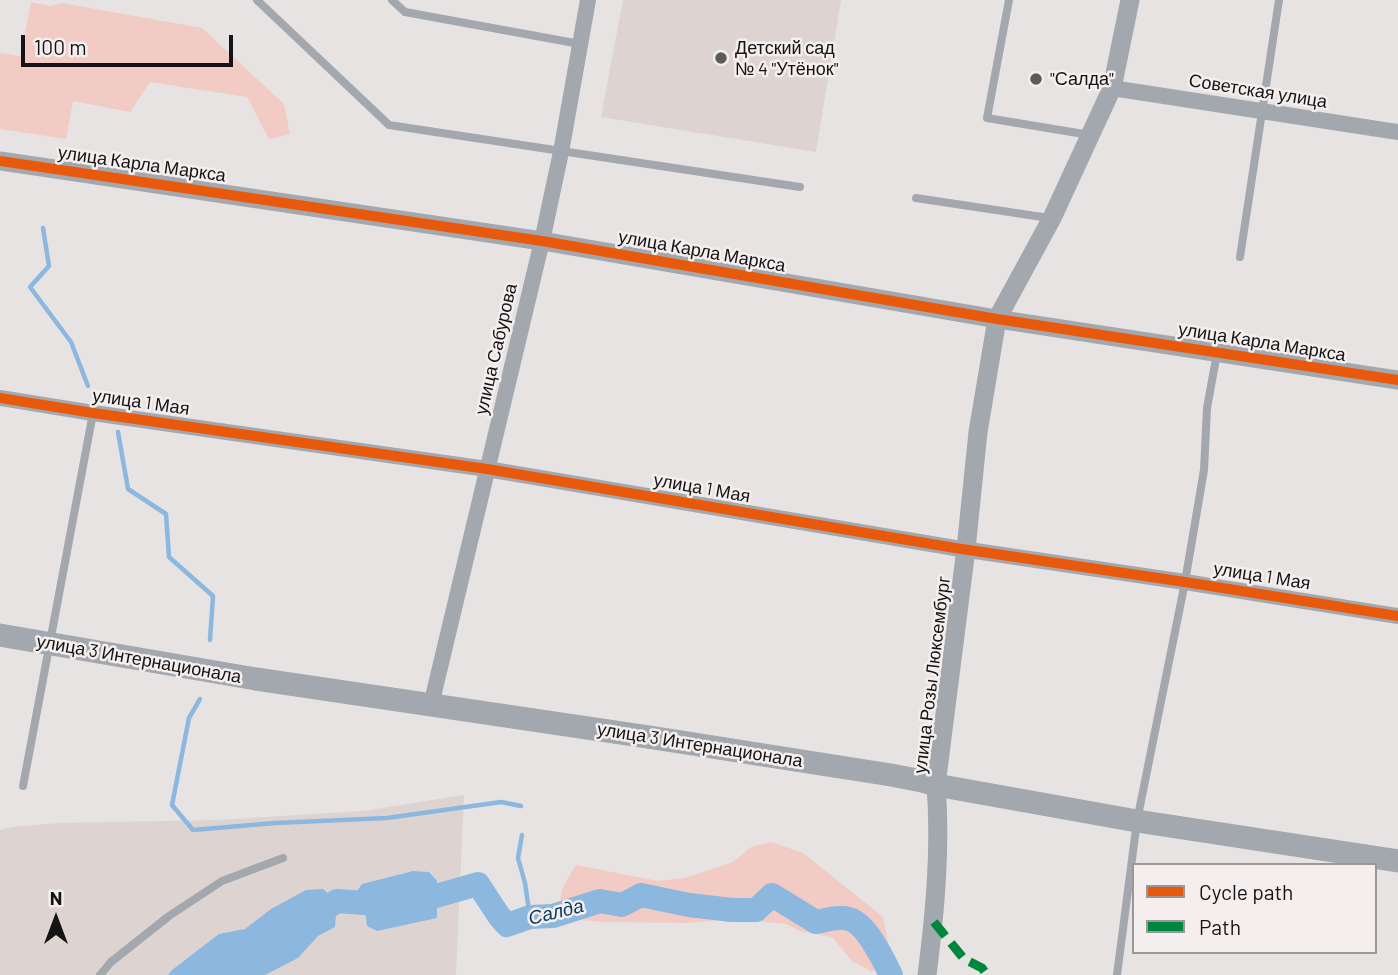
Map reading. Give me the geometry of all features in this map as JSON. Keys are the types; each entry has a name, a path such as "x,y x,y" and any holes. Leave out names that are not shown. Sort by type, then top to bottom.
{"main road":[{"name":"улица 3 Интернационала","path":"0,635 256,679 851,769 1137,821 1398,861"}],"street":[{"name":"улица Сабурова","path":"431,705 542,241 588,0"},
{"name":"улица Розы Люксембург","path":"927,975 934,922 938,813 936,785 978,432 997,319 1052,218 1112,88 1130,0"},
{"name":"Советская улица","path":"1112,88 1398,132"},
{"name":"улица Карла Маркса","path":"0,160 542,241 997,319 1398,380"},
{"name":"улица 1 Мая","path":"0,398 487,469 966,549 1398,616"}],"lane":[{"path":"257,0 389,125 800,187"},
{"path":"392,0 405,12 580,44"},
{"path":"1009,0 987,118 1092,135"},
{"path":"1240,257 1279,0"},
{"path":"916,198 1052,218"},
{"path":"1117,975 1137,821 1185,582 1204,470 1207,408 1217,353"},
{"path":"23,786 93,413"},
{"path":"100,975 111,962 169,916 211,888 222,881 283,858"}],"shaded area":[{"name":"Детский сад № 4 \"Утёнок\"","path":"623,0 841,0 816,152 601,117"},
{"path":"31,2 50,6 62,3 202,28 284,104 290,134 269,139 247,97 150,82 130,112 73,101 66,139 0,129 0,53 21,56"},
{"path":"464,795 456,975 0,975 0,830 58,823 216,820 363,811"},
{"path":"771,842 803,853 883,917 888,942 882,958 872,972 852,961 832,937 800,931 786,924 733,919 687,923 604,922 566,919 562,912 562,891 576,865 658,881 685,878 733,862 751,847"}],"water":[{"path":"413,871 429,872 437,881 437,918 377,931 367,926 364,903 357,891 362,884"},
{"path":"323,889 337,901 335,927 318,936 298,958 265,975 168,975 219,934 245,929 271,909 306,890"}],"waterway":[{"path":"43,228 49,266 30,287 71,342 88,386"},
{"path":"118,432 128,489 166,514 169,557 213,596 210,640"},
{"path":"200,699 189,718 172,805 193,830 387,818 501,802 521,806"},
{"path":"522,835 518,858 530,917"},
{"name":"Салда","path":"311,918 337,901 364,903 436,896 478,884 507,925 530,917 553,916 600,901 622,905 641,895 732,910 756,910 772,895 816,922 841,918 856,922 874,943 891,975"}],"marked path":[{"path":"934,922 964,959 982,968 987,975"}],"cycle path":[{"path":"0,161 542,241 997,319 1398,380"},
{"path":"0,398 487,469 955,548 1398,616"}],"place":[{"name":"Детский сад № 4 \"Утёнок\"","path":"721,58"},
{"name":"\"Салда\"","path":"1036,79"}]}
